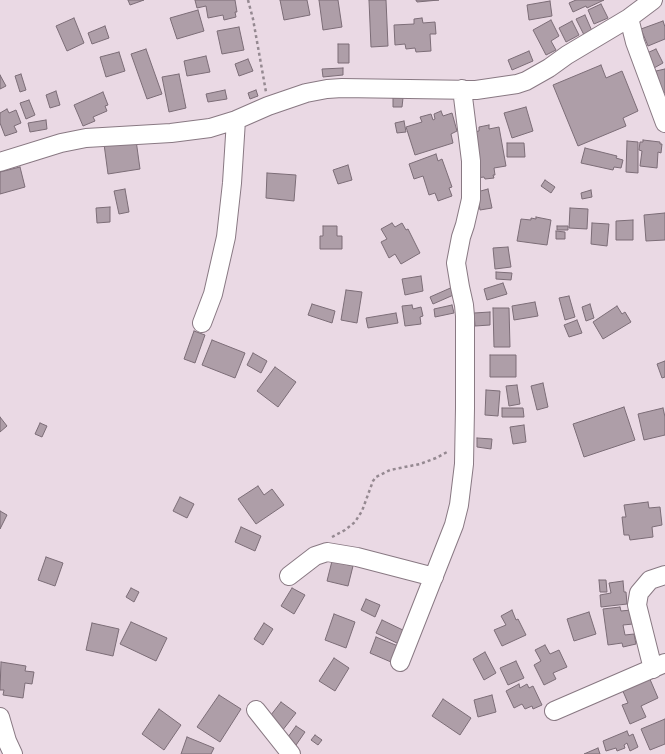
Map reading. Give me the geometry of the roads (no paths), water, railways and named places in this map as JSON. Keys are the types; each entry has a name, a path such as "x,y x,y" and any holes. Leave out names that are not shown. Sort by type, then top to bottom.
{"street":[{"path":"0,162 61,143 86,138 171,133 210,128 236,120 268,106 306,93 327,89 476,90 518,84 526,81 629,18 654,0"},
{"path":"629,18 635,42 665,123"},
{"path":"400,662 454,525 459,505 464,464 465,311 456,263 471,199 472,178 462,89"},
{"path":"202,323 213,294 226,237 232,183 236,120"},
{"path":"289,576 315,556 327,552 357,557 434,577"},
{"path":"554,711 659,666 637,606 639,593 650,580 665,575"},
{"path":"256,710 290,754"},
{"path":"0,717 12,754"}]}
